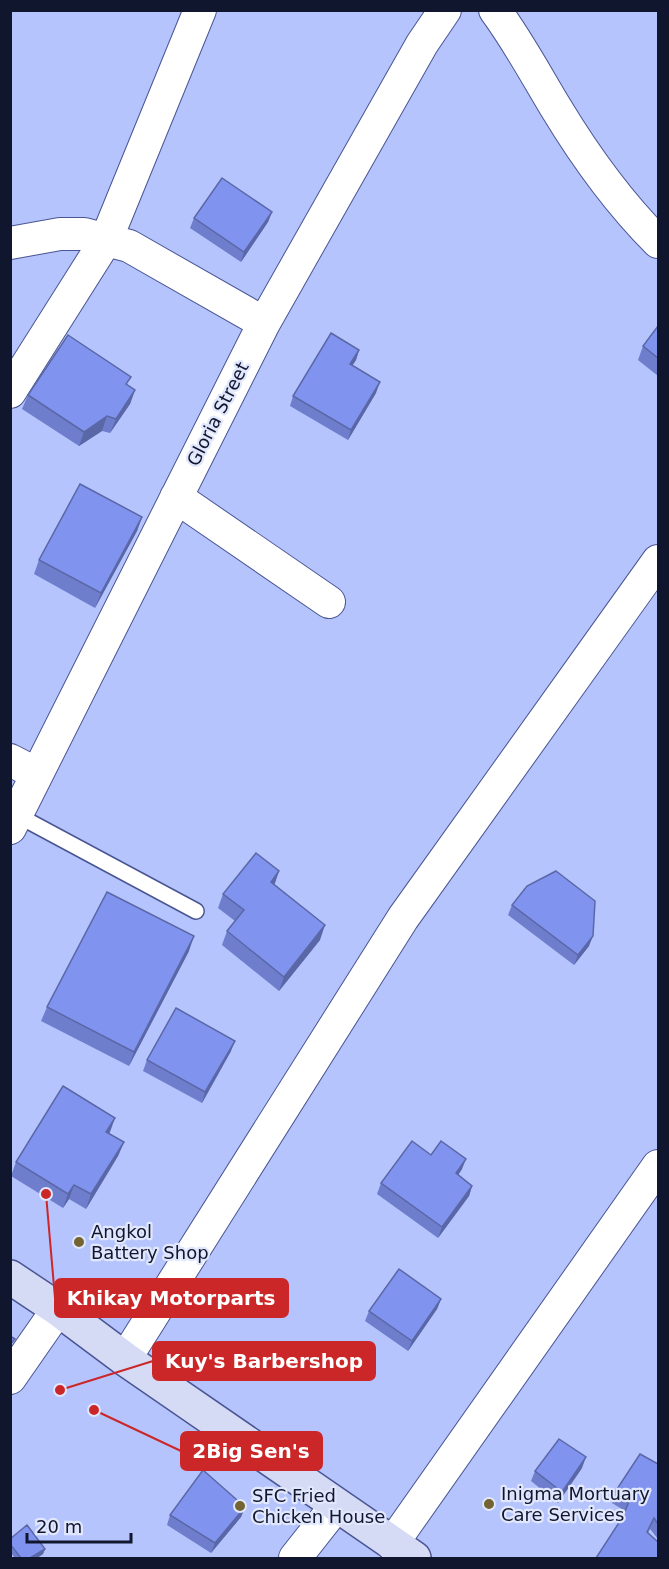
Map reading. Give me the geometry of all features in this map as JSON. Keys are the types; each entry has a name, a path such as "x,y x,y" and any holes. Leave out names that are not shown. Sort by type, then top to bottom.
{"main road":[{"path":"10,1277 58,1308 125,1359 403,1551"}],"street":[{"path":"10,392 106,240 200,10"},
{"name":"Gloria Street","path":"14,821 24,767 176,497 264,322 422,44 445,10"},
{"path":"495,10 516,40 582,149 624,205 658,242"},
{"path":"10,243 60,234 84,234 129,246 264,322"},
{"path":"176,497 328,602"},
{"path":"125,1359 403,918 658,561"},
{"path":"403,1551 658,1166"},
{"path":"10,1378 58,1308"},
{"path":"295,1558 336,1506"}],"lane":[{"path":"14,821 196,911"}],"building":[{"path":"222,178 272,212 244,252 194,218"},
{"path":"658,326 658,358 643,346"},
{"path":"331,333 359,350 350,364 380,382 351,430 293,396"},
{"path":"68,335 131,377 126,384 135,390 116,419 107,416 84,432 28,395"},
{"path":"80,484 142,517 101,593 39,560"},
{"path":"256,853 279,871 271,882 325,925 284,977 227,931 244,910 223,894"},
{"path":"556,871 595,901 593,936 578,955 512,905 527,886"},
{"path":"107,892 194,936 134,1052 47,1007"},
{"path":"176,1008 235,1041 205,1092 147,1060"},
{"path":"63,1086 115,1118 106,1132 124,1142 91,1194 74,1185 68,1194 16,1162"},
{"path":"412,1141 431,1155 441,1141 466,1159 456,1173 472,1186 442,1227 381,1183"},
{"path":"399,1269 441,1299 412,1341 369,1311"},
{"path":"559,1439 586,1457 562,1492 535,1471"},
{"path":"640,1454 658,1464 658,1524 654,1518 647,1532 658,1542 658,1558 596,1558 622,1518 629,1502 615,1492"},
{"path":"203,1470 245,1507 215,1543 170,1515"},
{"path":"27,1525 45,1549 30,1558 21,1558 10,1544 10,1539"}],"place":[{"name":"Khikay Motorparts","path":"46,1194"},
{"name":"Angkol Battery Shop","path":"79,1242"},
{"name":"Kuy's Barbershop","path":"60,1390"},
{"name":"2Big Sen's","path":"94,1410"},
{"name":"Inigma Mortuary Care Services","path":"489,1504"},
{"name":"SFC Fried Chicken House","path":"240,1506"}]}
